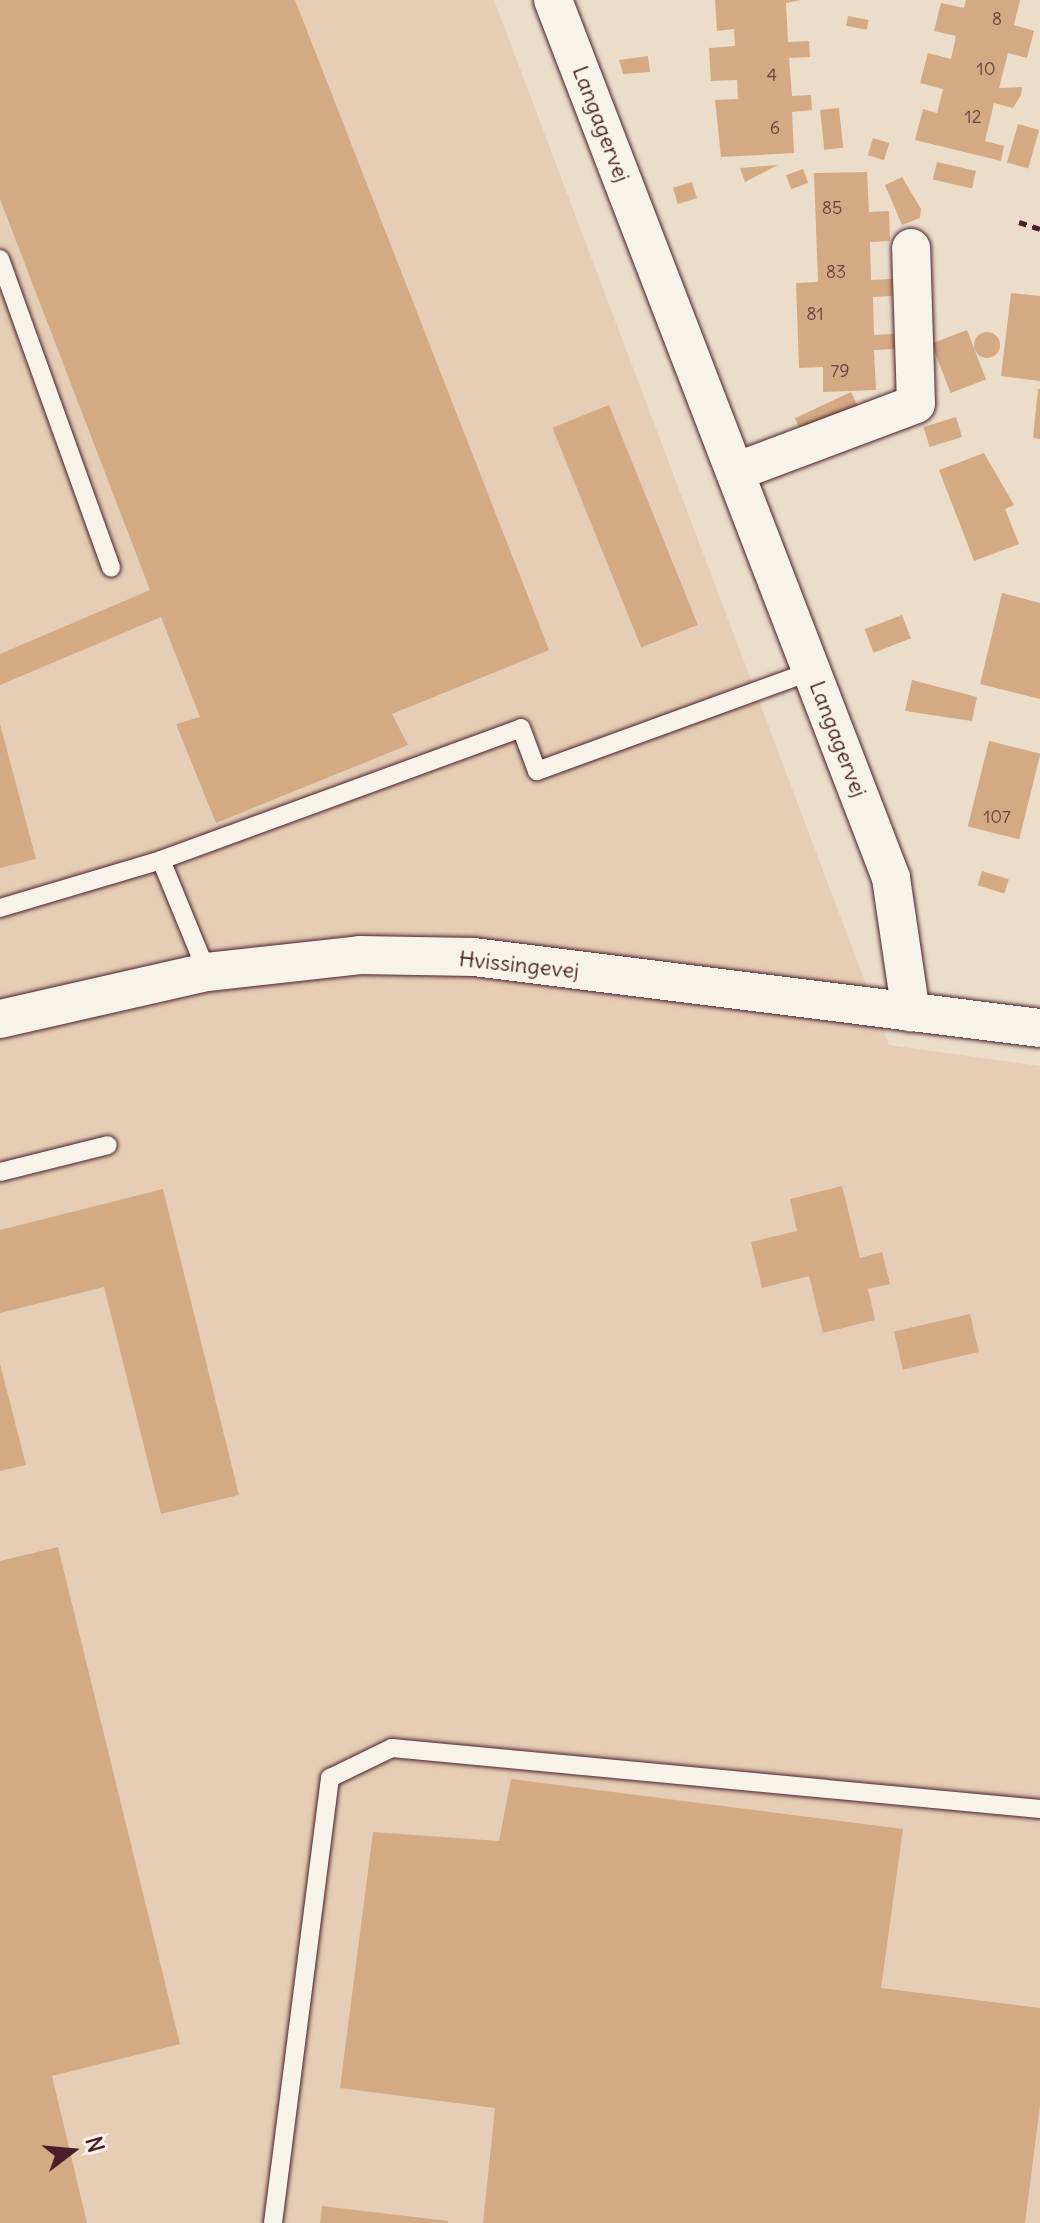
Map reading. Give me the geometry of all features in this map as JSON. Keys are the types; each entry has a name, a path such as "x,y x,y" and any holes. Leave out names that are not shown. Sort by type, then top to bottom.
{"street":[{"name":"Langagervej","path":"553,0 891,878 911,1013"},
{"path":"735,472 916,404 911,248"},
{"name":"Hvissingevej","path":"0,1019 207,972 360,955 474,957 1040,1028"}],"lane":[{"path":"0,259 111,568"},
{"path":"0,908 161,860 521,728 537,771 812,671"},
{"path":"161,860 207,972"},
{"path":"0,1172 108,1145"},
{"path":"273,2223 330,1778 392,1748 1040,1809"}],"path":[{"path":"1019,222 1040,229"}],"shaded area":[{"path":"0,0 494,0 889,1045 1040,1066 1040,2223 0,2223"}],"building":[{"path":"0,0 295,0 549,650 392,714 408,745 216,823 176,724 200,717 161,617 0,685 0,654 150,590 0,199"},
{"path":"715,0 801,0 786,3 788,42 809,41 810,57 789,58 792,96 811,95 812,110 792,112 794,153 721,157 715,100 738,99 737,80 711,81 709,48 735,46 734,29 717,31"},
{"path":"966,0 1020,0 1014,25 1034,31 1027,58 1008,53 999,88 1022,87 1021,95 1013,108 994,103 985,141 1004,146 1001,161 915,140 923,109 937,113 943,89 920,83 928,53 951,59 956,36 934,31 941,3 964,8"},
{"path":"848,16 869,20 867,30 846,26"},
{"path":"648,56 650,72 623,74 619,60"},
{"path":"839,108 843,148 824,150 820,110"},
{"path":"1018,124 1039,130 1028,169 1007,162"},
{"path":"873,138 889,143 884,160 868,155"},
{"path":"937,162 976,171 972,189 933,180"},
{"path":"778,165 745,182 740,168"},
{"path":"803,169 808,183 791,189 786,175"},
{"path":"867,172 869,212 889,211 890,241 870,242 871,280 892,279 892,296 873,297 874,335 893,334 895,349 874,350 876,390 823,392 823,367 799,368 796,283 818,282 814,173"},
{"path":"902,177 921,209 920,218 902,225 885,185"},
{"path":"692,182 697,198 678,204 673,188"},
{"path":"1011,293 1040,296 1040,381 1001,376"},
{"path":"967,330 986,379 951,393 932,344"},
{"path":"987,332 996,336 1000,345 996,354 987,358 978,354 974,345 978,336"},
{"path":"1040,389 1040,439 1033,438"},
{"path":"851,392 859,409 803,435 795,418"},
{"path":"609,405 698,625 641,648 552,428"},
{"path":"956,417 962,437 930,447 923,427"},
{"path":"984,453 1014,505 1005,509 1019,544 974,561 939,470"},
{"path":"1002,593 1040,603 1040,699 980,684"},
{"path":"902,615 911,638 874,653 865,629"},
{"path":"912,680 977,697 972,721 905,711"},
{"path":"0,724 36,859 0,868"},
{"path":"989,741 1040,754 1019,839 968,826"},
{"path":"982,871 1009,879 1004,894 978,885"},
{"path":"842,1186 860,1258 882,1252 890,1284 868,1289 875,1320 823,1333 809,1276 762,1288 751,1242 797,1231 790,1199"},
{"path":"163,1189 239,1495 161,1514 104,1287 0,1313 0,1230"},
{"path":"970,1314 979,1352 903,1370 894,1332"},
{"path":"0,1364 26,1465 0,1471"},
{"path":"58,1547 180,2044 52,2076 87,2223 0,2223 0,1561"},
{"path":"511,1779 903,1829 881,1988 1040,2008 1040,2106 1025,2223 483,2223 495,2108 340,2088 373,1832 499,1841"},
{"path":"322,2206 448,2221 448,2223 320,2223"}]}
